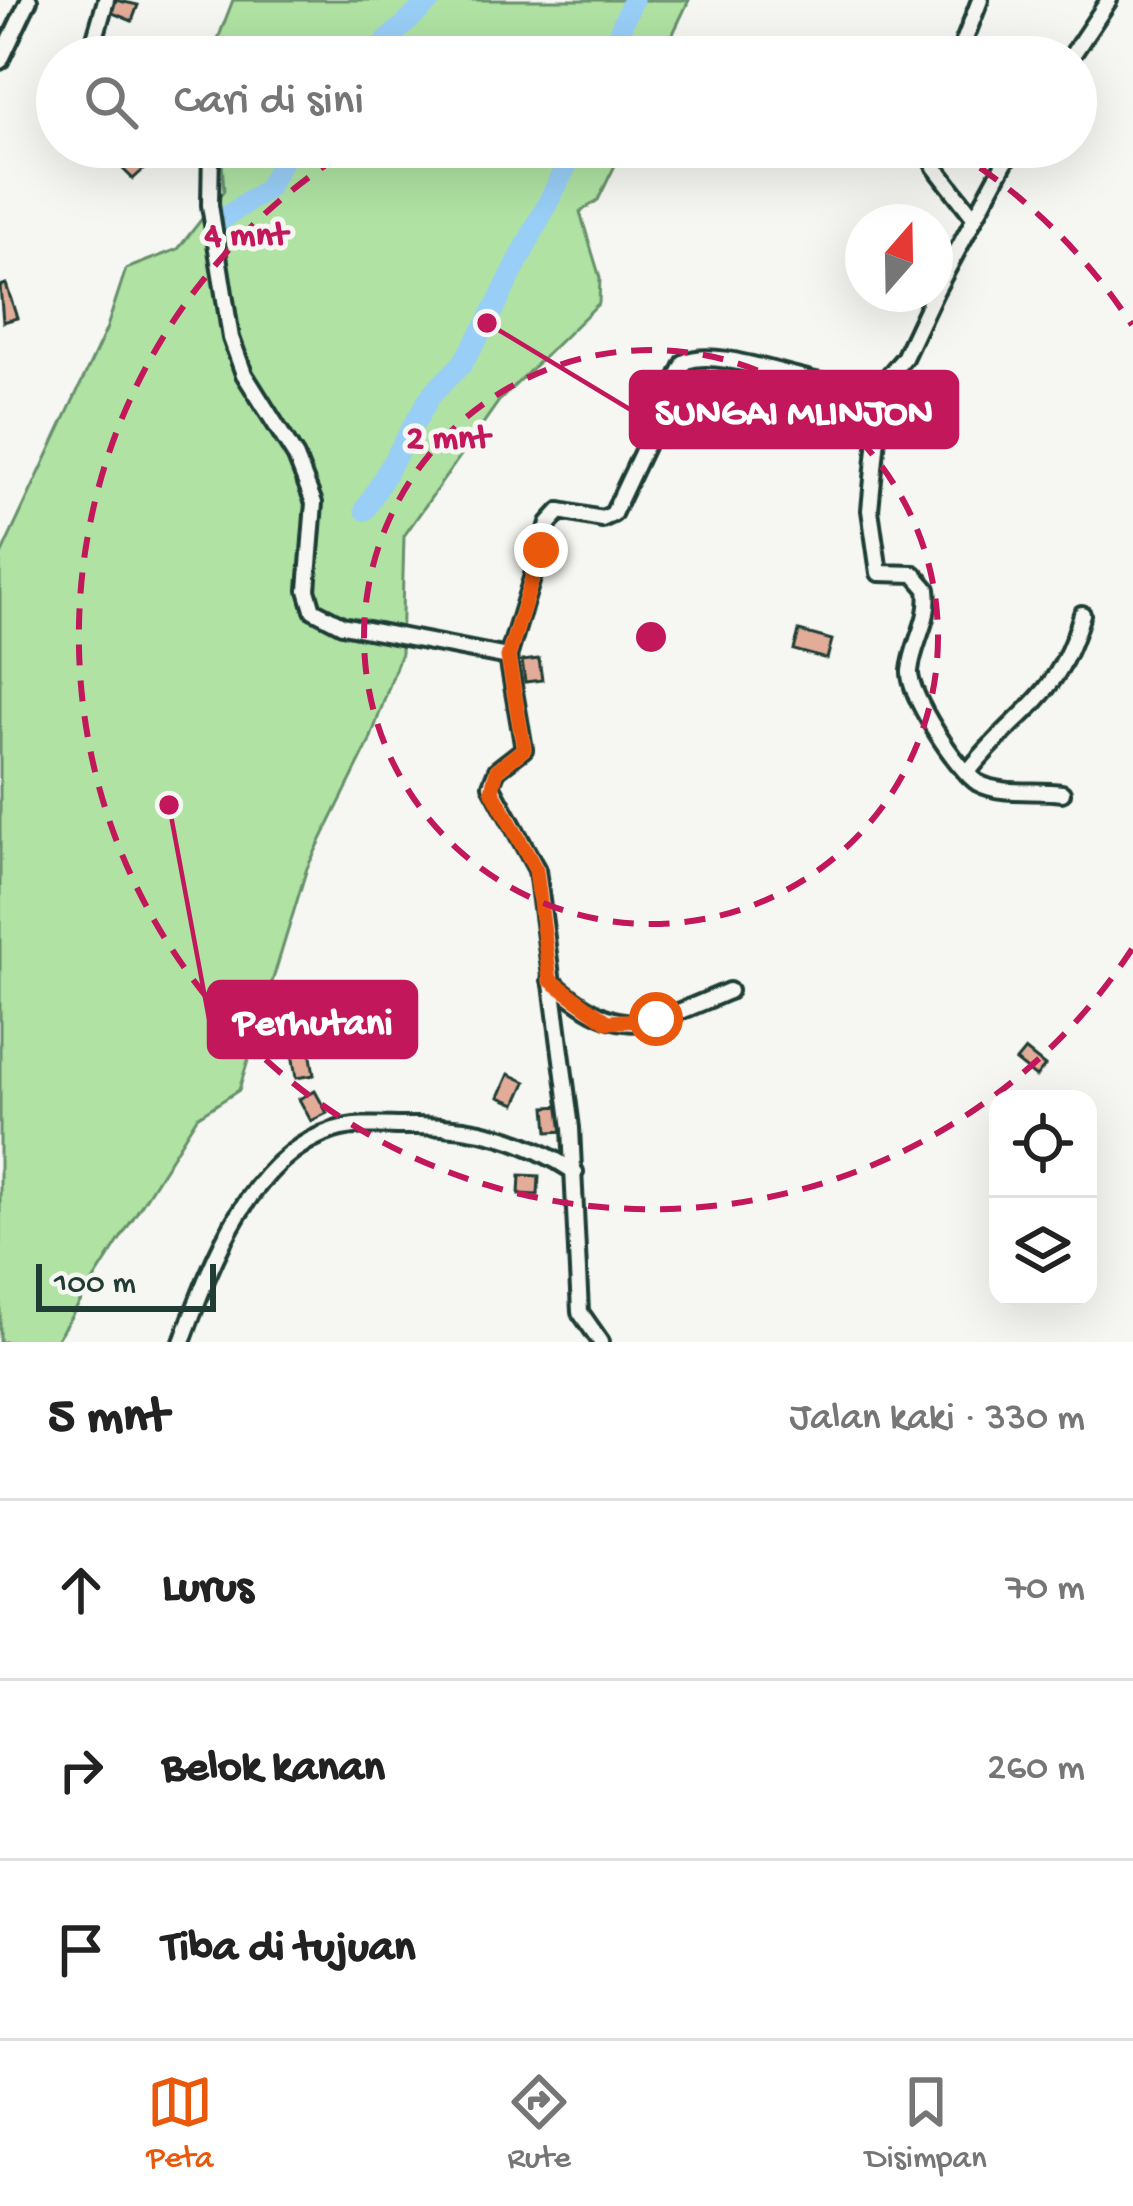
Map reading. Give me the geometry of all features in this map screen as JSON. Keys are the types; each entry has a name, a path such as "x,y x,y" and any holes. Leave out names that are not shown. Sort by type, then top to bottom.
{"street":[{"path":"0,61 29,0"},
{"path":"96,36 106,0"},
{"path":"966,36 980,0"},
{"path":"1084,36 1109,0"},
{"path":"211,168 210,205 231,338 254,394 296,457 314,503 307,590 313,610 342,625 508,657"},
{"path":"935,168 973,216"},
{"path":"953,257 1001,168"},
{"path":"926,312 904,358 882,386 869,510 872,554 881,574 914,574 928,589 928,618 910,677 931,722 967,773 994,788 1062,793"},
{"path":"601,1342 580,1312 575,1172 536,870 491,785 497,770 524,749 508,657 551,518 566,510 602,519 613,514 685,362 707,355 798,381 882,386"},
{"path":"967,773 1001,733 1048,693 1066,664 1082,614"},
{"path":"550,980 580,1006 617,1024 656,1019 729,991"},
{"path":"182,1342 205,1273 253,1196 283,1163 330,1131 355,1125 471,1129 518,1139 575,1172"}],"green space":[{"path":"233,0 689,0 672,36 219,36"},
{"path":"222,168 614,168 598,200 580,212 600,278 599,303 499,401 404,536 401,653 369,743 307,868 239,1090 197,1117 55,1342 0,1342 0,557 106,330 126,269 178,249 224,191"}],"building":[{"path":"115,0 138,5 132,21 110,12"},
{"path":"122,168 145,168 133,179"},
{"path":"6,284 17,318 3,322 0,286"},
{"path":"799,631 832,640 827,659 794,650"},
{"path":"539,659 542,680 525,682 522,661"},
{"path":"310,1050 314,1075 296,1078 292,1053"},
{"path":"1025,1050 1045,1066 1036,1077 1016,1061"},
{"path":"509,1074 526,1082 516,1104 499,1097"},
{"path":"315,1091 327,1113 311,1121 299,1099"},
{"path":"564,1106 566,1131 548,1132 546,1107"},
{"path":"520,1175 539,1176 538,1195 519,1194"}],"waterway":[{"path":"392,36 431,0"},
{"path":"617,36 633,0"},
{"path":"221,220 267,189 278,168"},
{"path":"365,510 431,395 462,364 487,323 565,168"}],"place":[{"name":"SUNGAI MLINJON","path":"487,323"},
{"name":"Perhutani","path":"169,805"}],"route":[{"path":"541,550 508,657 524,749 520,757 497,770 492,790 536,870 550,980 608,1022 656,1019"}]}
